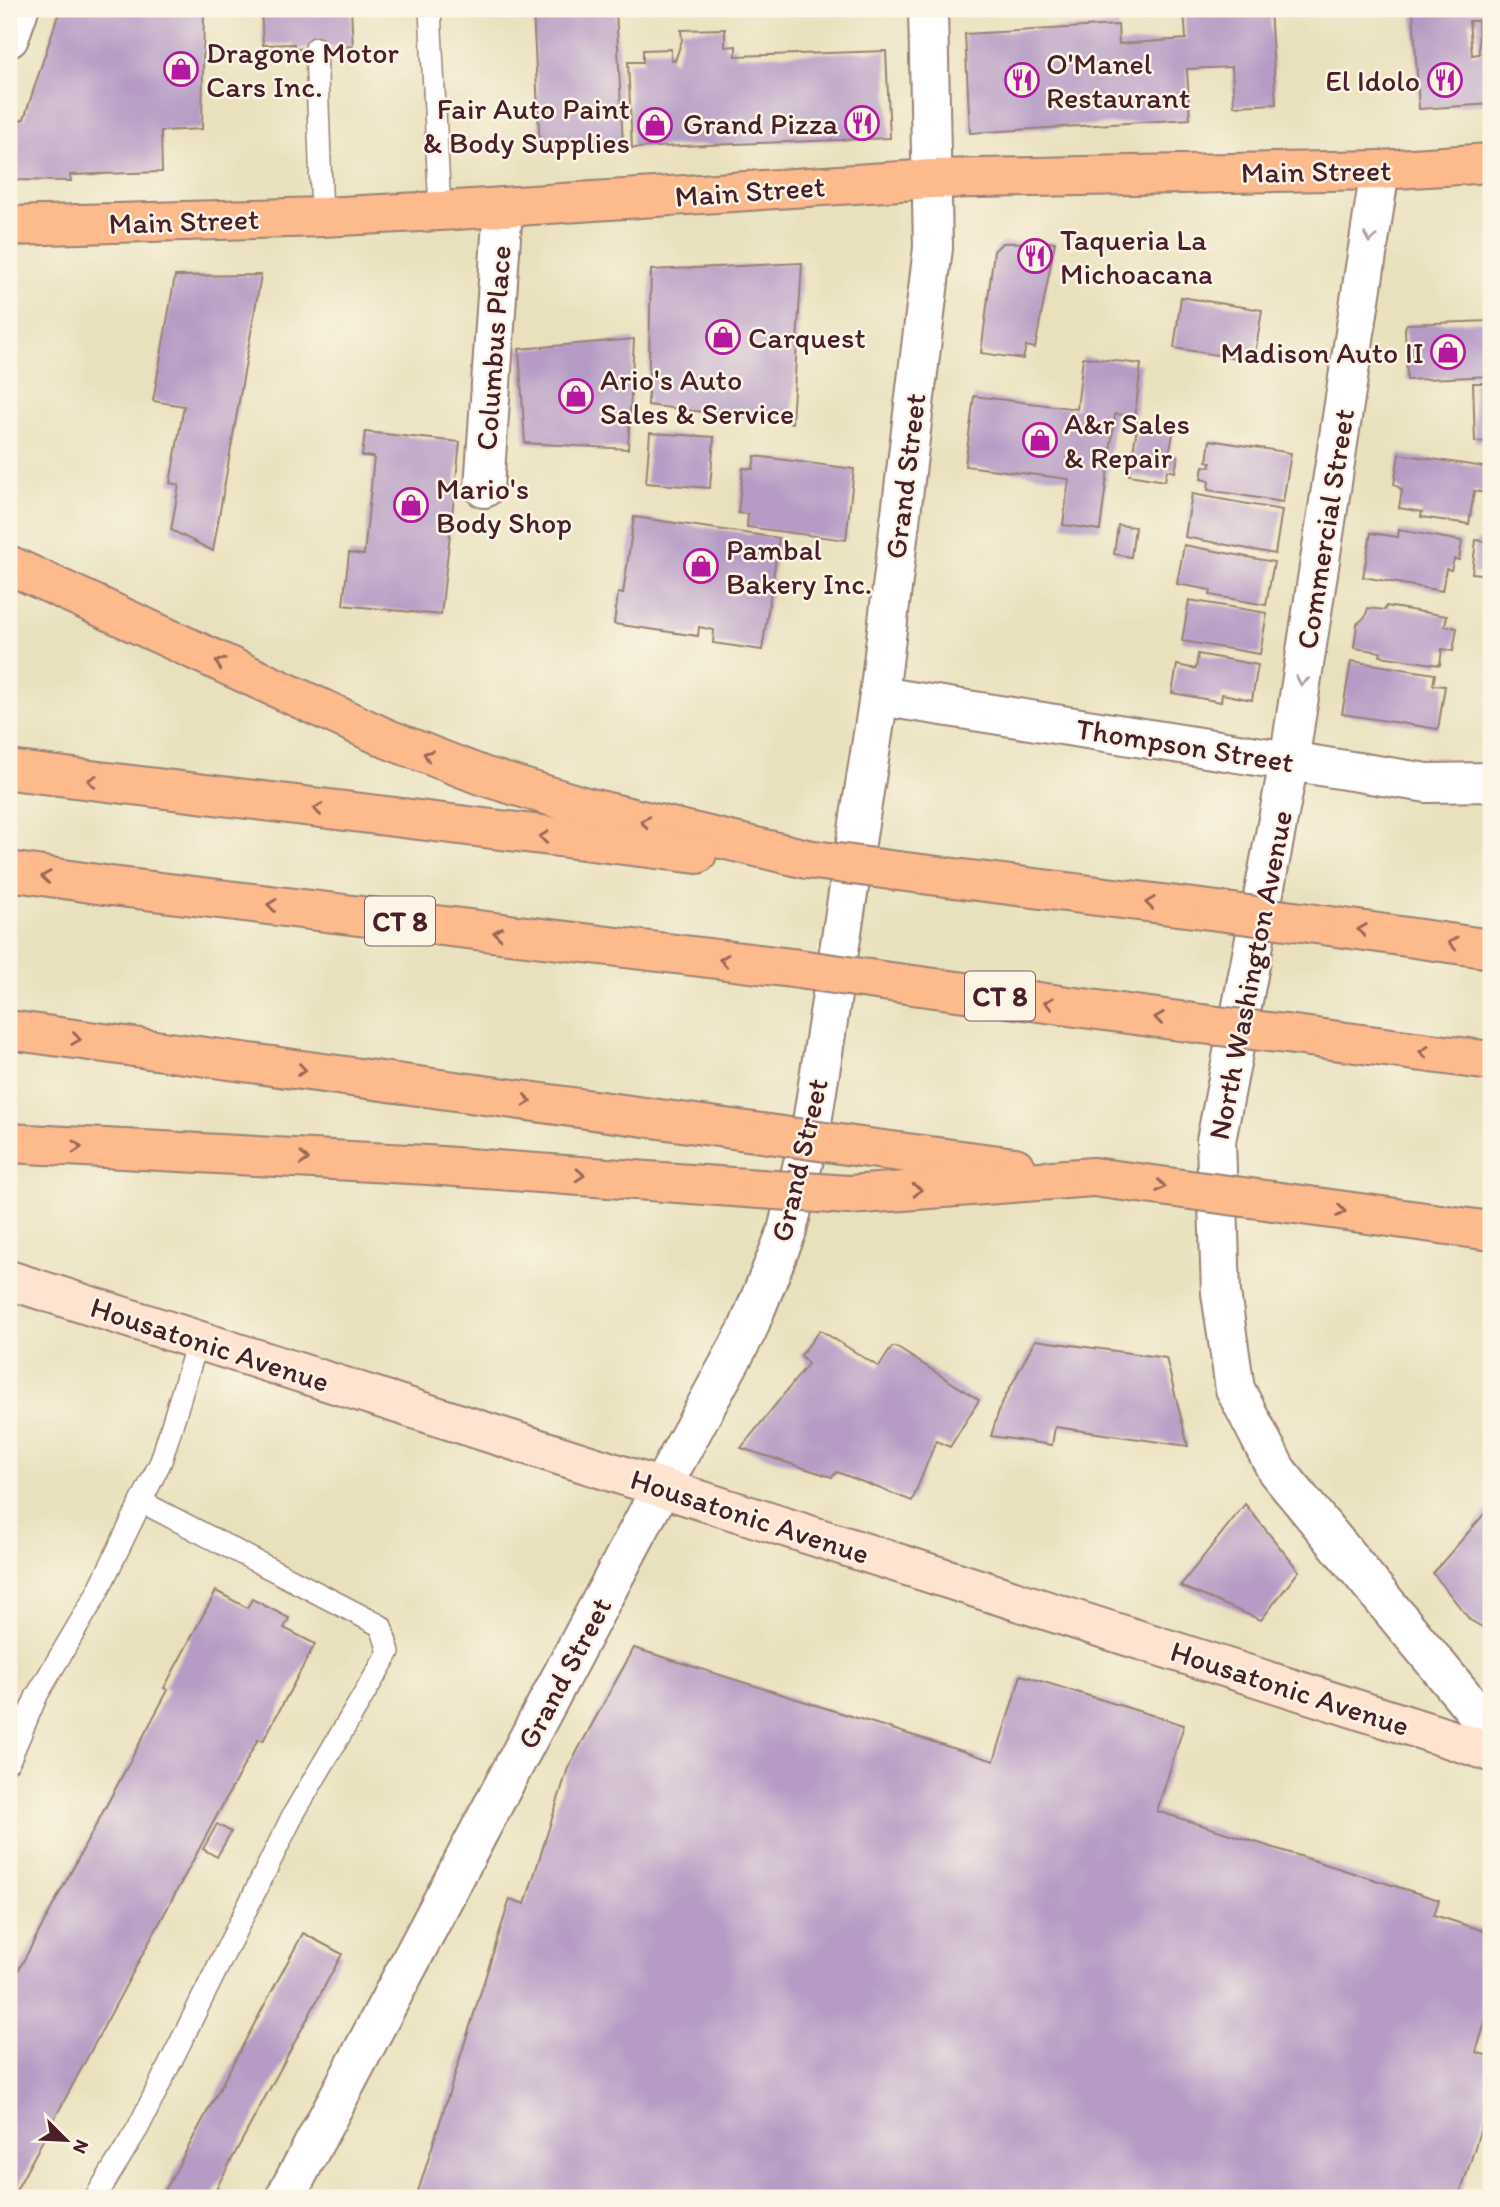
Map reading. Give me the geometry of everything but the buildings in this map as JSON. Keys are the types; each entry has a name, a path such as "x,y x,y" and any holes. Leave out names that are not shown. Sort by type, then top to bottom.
{"main road":[{"name":"Main Street","path":"9,226 440,211 933,179 1380,170 1491,163"},
{"path":"9,565 388,739 471,771 586,807 807,859"},
{"path":"9,770 649,850 807,859 1491,949"},
{"name":"CT 8","path":"9,871 111,886 792,968 1491,1061"},
{"path":"9,1030 1491,1231"},
{"path":"9,1143 428,1165 849,1195 1093,1177"},
{"name":"Housatonic Avenue","path":"9,1280 1491,1752"}],"street":[{"path":"9,38 19,9"},
{"name":"Grand Street","path":"285,2198 747,1331 787,1231 811,1129 879,696 933,248 928,9"},
{"name":"Commercial Street","path":"1290,762 1380,170"},
{"name":"Columbus Place","path":"484,488 503,207"},
{"name":"Thompson Street","path":"879,696 1427,783 1491,782"},
{"name":"North Washington Avenue","path":"1290,762 1216,1142 1222,1293 1235,1389 1277,1471 1491,1730"}],"lane":[{"path":"430,9 440,211"},
{"path":"316,48 321,217"},
{"path":"9,1761 37,1695 96,1595 161,1461 198,1340"},
{"path":"95,2198 138,2128 294,1812 389,1652 381,1626 142,1502"}],"place":[{"name":"Dragone Motor Cars Inc.","path":"181,69"},
{"name":"O'Manel Restaurant","path":"1022,80"},
{"name":"El Idolo","path":"1445,80"},
{"name":"Grand Pizza","path":"862,123"},
{"name":"Fair Auto Paint & Body Supplies","path":"655,125"},
{"name":"Taqueria La Michoacana","path":"1035,256"},
{"name":"Carquest","path":"723,337"},
{"name":"Madison Auto II","path":"1448,352"},
{"name":"Ario's Auto Sales & Service","path":"576,396"},
{"name":"A&r Sales & Repair","path":"1040,440"},
{"name":"Mario's Body Shop","path":"411,505"},
{"name":"Pambal Bakery Inc.","path":"701,566"}]}
